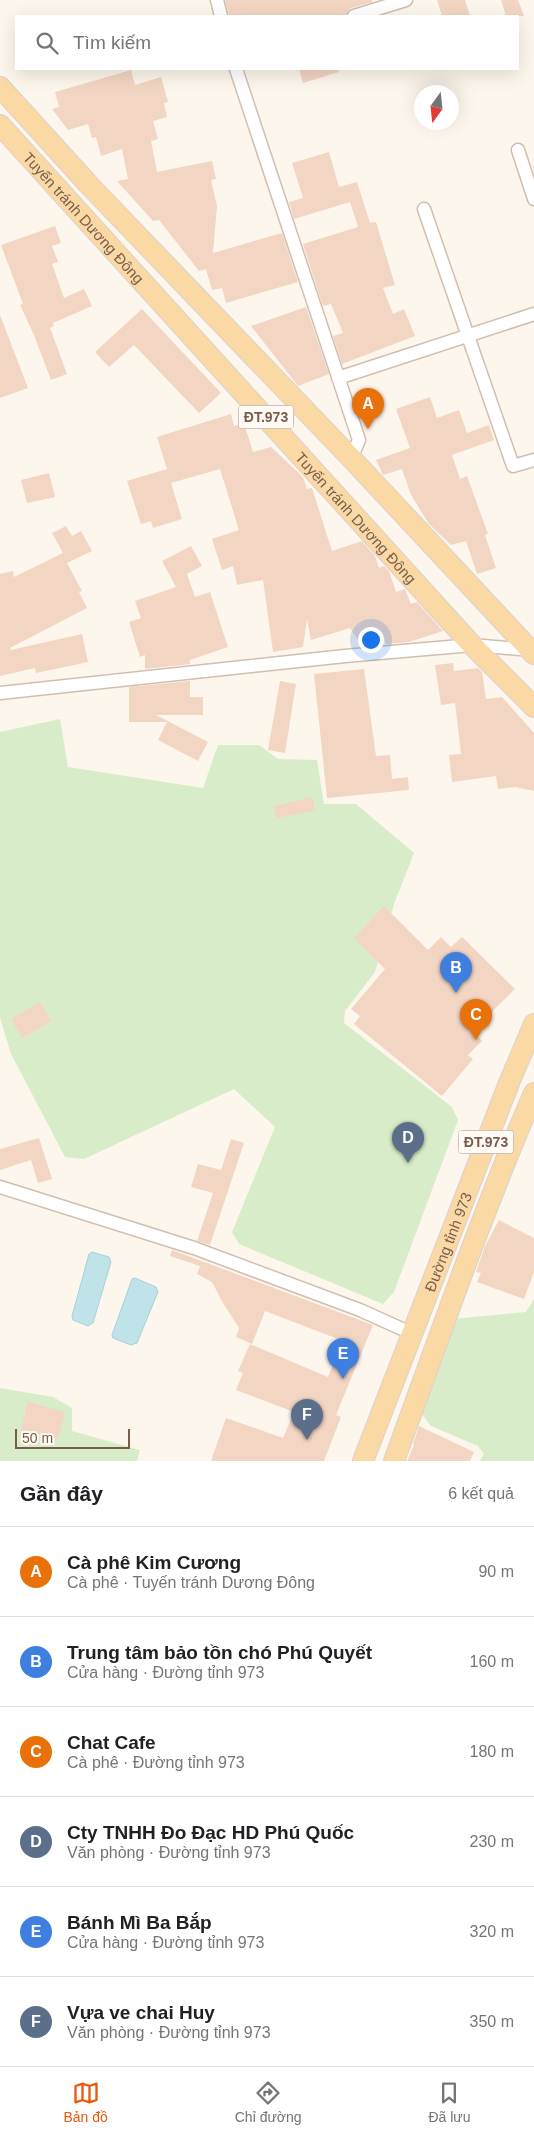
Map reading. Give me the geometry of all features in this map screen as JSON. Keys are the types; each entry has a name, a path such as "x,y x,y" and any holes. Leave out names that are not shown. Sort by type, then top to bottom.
{"main road":[{"name":"Tuyến tránh Dương Đông","path":"0,87 90,186 533,651"},
{"name":"Tuyến tránh Dương Đông","path":"0,125 472,645 534,707"},
{"name":"Đường tỉnh 973","path":"363,1461 413,1327 509,1082 534,1024"},
{"name":"Đường tỉnh 973","path":"394,1461 441,1330 512,1144 534,1093"}],"street":[{"path":"217,0 221,15"},
{"path":"357,15 406,0"},
{"path":"236,70 359,440 351,458"},
{"path":"518,150 534,199"},
{"path":"424,208 513,466 534,460"},
{"path":"338,378 534,314"},
{"path":"0,693 345,656 472,645 533,651"},
{"path":"0,1186 237,1264 360,1310 413,1327"}],"green space":[{"path":"60,719 68,767 203,788 218,745 259,745 278,759 317,760 324,804 356,804 414,853 394,904 375,972 345,1011 344,1023 452,1107 458,1120 394,1292 383,1304 239,1244 232,1232 275,1127 234,1089 84,1159 65,1157 11,1054 0,1018 0,732"},
{"path":"534,1299 534,1461 480,1461 484,1454 478,1446 431,1426 421,1413 453,1319 526,1312"},
{"path":"0,1388 53,1397 72,1408 72,1431 140,1450 137,1461 0,1461"}],"water":[{"path":"92,1252 109,1257 111,1262 93,1323 88,1326 73,1320 72,1316 89,1254"},
{"path":"135,1278 156,1287 158,1292 137,1343 131,1345 113,1338 112,1335 132,1279"}],"building":[{"path":"225,0 372,0 373,2 351,8 346,15 229,15"},
{"path":"437,0 465,0 470,15 442,15"},
{"path":"501,0 518,0 524,16 506,15"},
{"path":"131,70 135,85 161,77 168,102 164,103 167,117 153,121 158,139 151,141 157,172 212,161 216,179 211,180 217,206 213,253 282,233 298,282 226,303 222,288 212,290 206,269 199,271 159,220 153,221 117,181 128,179 122,149 101,156 96,137 92,138 88,124 68,130 52,109 59,107 55,92"},
{"path":"299,70 338,70 339,72 303,83"},
{"path":"329,152 339,187 357,182 370,223 376,222 395,285 383,288 393,314 404,309 415,336 342,364 333,336 343,333 331,304 323,306 303,244 358,227 350,202 294,219 289,202 303,198 292,163"},
{"path":"55,226 61,243 52,246 58,262 52,264 64,298 84,289 92,306 53,323 54,326 50,328 67,374 51,380 20,305 23,304 1,245"},
{"path":"306,307 329,374 298,386 251,326"},
{"path":"142,309 221,393 199,413 134,345 109,367 95,352"},
{"path":"0,315 28,388 0,398"},
{"path":"430,397 437,418 459,410 467,433 489,425 494,440 452,455 460,479 467,476 488,534 485,535 496,568 477,574 466,541 451,545 429,524 411,495 402,469 383,475 376,460 410,448 396,409"},
{"path":"231,414 234,426 244,423 253,452 271,447 303,477 307,489 312,488 332,551 362,541 375,556 379,568 384,566 389,571 396,592 405,589 411,604 417,602 443,631 409,642 386,644 384,637 375,640 374,636 358,640 350,628 311,640 307,619 303,647 273,652 263,580 237,585 233,566 222,570 212,539 239,530 220,469 171,483 182,519 153,528 151,521 141,524 127,481 167,469 157,437"},
{"path":"49,473 55,497 27,503 21,480"},
{"path":"66,526 72,536 81,531 92,551 67,563 82,591 79,592 87,608 10,648 11,650 82,634 88,662 36,673 35,668 0,676 0,574 13,571 14,577 63,553 52,533"},
{"path":"191,546 202,566 187,574 195,597 210,592 228,647 190,660 190,664 145,669 145,655 140,657 129,622 141,618 135,601 176,587 162,561"},
{"path":"453,663 454,671 478,668 482,672 486,699 502,697 534,733 534,791 515,787 498,789 496,776 452,782 449,755 461,754 455,703 441,705 435,665"},
{"path":"364,669 376,756 390,755 392,779 408,777 409,790 327,798 314,674"},
{"path":"190,681 190,697 203,697 203,715 156,715 208,742 198,761 158,740 167,722 129,722 129,687"},
{"path":"280,681 296,684 285,753 268,750"},
{"path":"312,797 315,810 277,818 274,806"},
{"path":"384,906 428,950 441,937 451,947 462,937 515,989 472,1031 482,1041 468,1055 473,1059 442,1096 354,1024 360,1016 351,1009 385,969 354,938"},
{"path":"40,1002 51,1021 22,1038 11,1019"},
{"path":"39,1138 52,1179 38,1183 31,1160 0,1170 0,1149"},
{"path":"231,1139 244,1143 210,1245 197,1241 213,1193 191,1187 198,1164 221,1170"},
{"path":"499,1220 534,1238 534,1272 524,1299 477,1282 481,1273 476,1272 485,1246"},
{"path":"172,1250 373,1325 336,1415 341,1417 324,1461 211,1461 226,1418 283,1438 294,1412 236,1390 243,1373 238,1371 250,1344 328,1377 343,1341 265,1311 252,1344 236,1337 239,1328 212,1282 197,1274 200,1266 170,1256"},
{"path":"28,1402 65,1412 58,1439 21,1430"},
{"path":"419,1426 474,1452 470,1461 407,1461"}],"place":[{"name":"Cà phê Kim Cương","path":"368,429"},
{"name":"Trung tâm bảo tồn chó Phú Quyết","path":"456,993"},
{"name":"Chat Cafe","path":"476,1040"},
{"name":"Cty TNHH Đo Đạc HD Phú Quốc","path":"408,1163"},
{"name":"Bánh Mì Ba Bắp","path":"343,1379"},
{"name":"Vựa ve chai Huy","path":"307,1440"}]}
